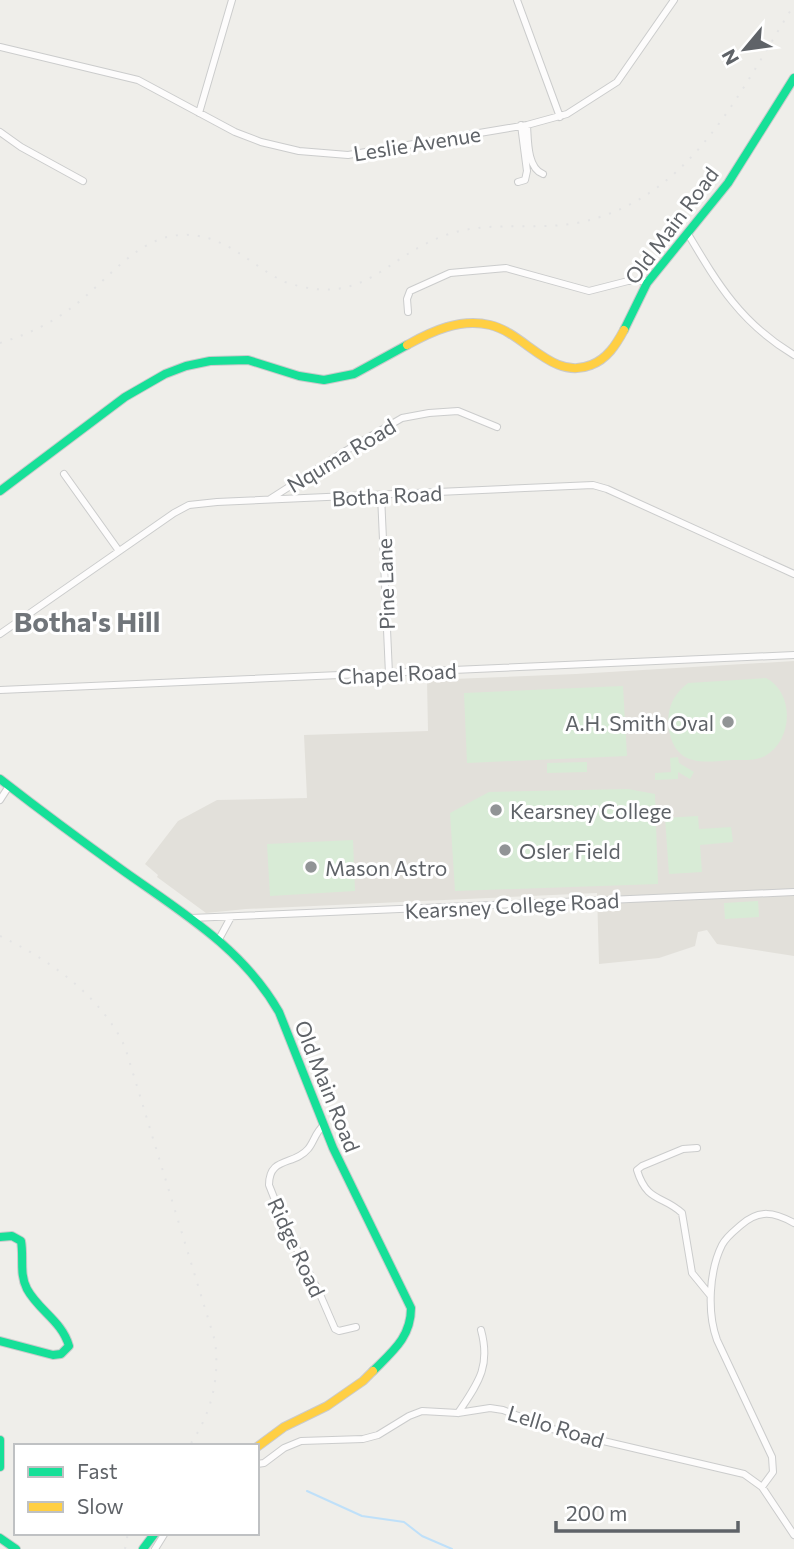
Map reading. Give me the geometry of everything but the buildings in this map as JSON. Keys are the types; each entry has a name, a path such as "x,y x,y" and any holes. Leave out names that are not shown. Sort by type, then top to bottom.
{"main road":[{"name":"Old Main Road","path":"0,491 128,393 155,377 183,367 215,361 247,360 310,379 337,379 441,328 474,323 509,333 559,366 576,368 593,365 612,350 649,281 719,195 794,78"},
{"name":"Old Main Road","path":"0,779 218,941 245,963 269,992 323,1126 379,1245 407,1296 411,1321 407,1334 395,1349 363,1381 327,1406 284,1427 259,1446"},
{"path":"0,1237 12,1236 21,1241 23,1282 29,1294 66,1335 69,1346 61,1354 53,1355 0,1341"},
{"path":"0,1440 0,1467"},
{"path":"0,1538 16,1549"}],"street":[{"path":"199,113 232,0"},
{"path":"517,0 560,117"},
{"name":"Leslie Avenue","path":"0,47 138,80 235,132 261,142 299,151 343,155 560,117 617,82 674,0"},
{"path":"524,125 533,167 542,174"},
{"path":"518,182 525,180 527,172 524,125"},
{"path":"0,132 21,147 83,181"},
{"path":"688,234 724,293 741,313 756,329 794,355"},
{"path":"408,312 407,299 410,291 450,273 514,269 589,291 628,281 649,281"},
{"name":"Nquma Road","path":"268,501 402,418 458,411 497,427"},
{"path":"64,474 119,551"},
{"name":"Botha Road","path":"0,634 189,505 597,486 794,574"},
{"name":"Pine Lane","path":"381,495 389,674"},
{"name":"Chapel Road","path":"0,690 794,655"},
{"path":"0,800 9,786"},
{"name":"Kearsney College Road","path":"190,919 794,892"},
{"path":"218,941 230,917"},
{"name":"Ridge Road","path":"323,1126 316,1132 305,1152 274,1168 269,1185 286,1228 335,1329 339,1331 356,1327"},
{"path":"697,1148 683,1149 637,1170 642,1183 652,1195 682,1213 692,1273 710,1295"},
{"path":"762,1487 772,1475 772,1457 717,1340 710,1295 722,1247 743,1223 754,1216 769,1213 794,1223"},
{"path":"458,1413 472,1394 485,1362 486,1349 481,1330"},
{"name":"Lello Road","path":"259,1464 301,1441 372,1437 422,1411 458,1413 482,1409 503,1410 552,1429 736,1471 752,1478 762,1487 794,1535"}],"shaded area":[{"name":"Kearsney College","path":"794,661 794,956 717,944 707,930 698,932 695,946 659,958 599,964 597,893 206,913 157,877 145,864 178,821 217,800 307,798 304,735 428,731 427,680"}],"green space":[{"name":"A.H. Smith Oval","path":"766,678 782,694 786,705 785,728 775,749 757,759 712,762 693,760 678,751 669,730 668,716 674,698 688,683"},
{"path":"623,686 627,756 467,763 464,693"},
{"path":"678,757 679,763 694,772 690,779 678,772 678,779 655,780 655,773 671,772 670,758"},
{"path":"587,762 587,772 547,773 547,763"},
{"path":"628,789 655,794 658,884 455,891 450,813 489,792"},
{"path":"698,816 699,829 731,827 733,842 700,845 702,872 669,874 665,818"},
{"name":"Mason Astro","path":"353,840 355,891 270,896 267,844"},
{"path":"758,901 759,917 725,919 724,903"}],"waterway":[{"path":"307,1491 362,1516 404,1522 422,1536 452,1549"}],"railway":[{"path":"0,343 55,319 134,254 150,243 168,237 188,235 211,239 285,282 312,289 335,289 372,277 424,244 446,235 478,228 577,223 617,211 651,192 681,167 707,139 731,107 794,5"},
{"path":"0,936 37,956 72,981 102,1012 125,1047 215,1341 216,1369 212,1396 203,1422 190,1444"},
{"path":"125,1549 128,1535"}],"traffic: fast":[{"path":"624,330 647,283 728,183 794,78"},
{"path":"0,491 125,397 165,374 186,366 210,361 248,360 299,376 324,380 354,374 407,345"},
{"path":"0,779 210,934 248,969 279,1012 333,1148 411,1308 404,1335 394,1350 373,1371"},
{"path":"0,1237 12,1236 21,1241 23,1277 27,1289 56,1323 69,1346 61,1354 53,1355 0,1341"},
{"path":"0,1440 0,1467"},
{"path":"143,1549 154,1535"},
{"path":"0,1538 16,1549"}],"traffic: slow":[{"path":"407,345 447,327 479,323 503,330 564,367 577,368 602,359 624,330"},
{"path":"259,1446 284,1427 327,1406 373,1371"}],"place":[{"name":"A.H. Smith Oval","path":"728,722"},
{"name":"Kearsney College","path":"496,810"},
{"name":"Osler Field","path":"505,850"},
{"name":"Mason Astro","path":"311,867"}],"district":[{"name":"Botha's Hill","path":"87,621"}]}
